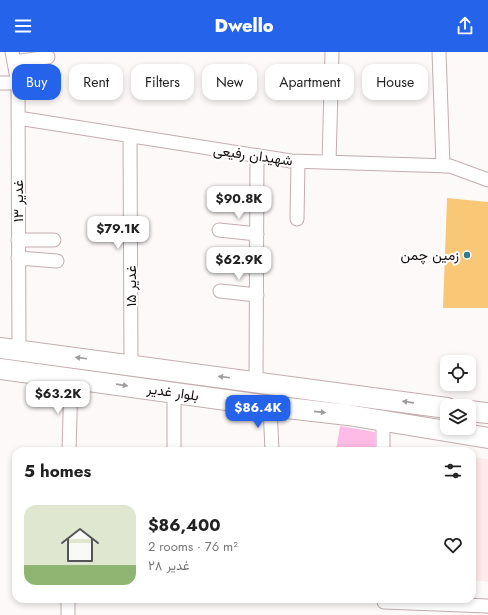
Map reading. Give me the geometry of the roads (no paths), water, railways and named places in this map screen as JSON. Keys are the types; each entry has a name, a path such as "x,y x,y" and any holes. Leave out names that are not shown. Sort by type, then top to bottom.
{"main road":[{"name":"بلوار غدیر","path":"10,349 440,407"},
{"name":"بلوار غدیر","path":"0,369 270,406 348,415 383,422 488,438"},
{"path":"476,412 488,413"}],"street":[{"path":"329,162 332,52"},
{"path":"439,52 443,166"},
{"path":"13,57 48,57"},
{"path":"0,83 12,83"},
{"name":"۱۳ غدیر","path":"10,349 18,258 18,100"},
{"name":"شهیدان رفیعی","path":"18,118 298,162 450,166 488,180"},
{"name":"۱۵ غدیر","path":"130,136 131,365"},
{"path":"256,381 257,156"},
{"path":"297,218 298,162"},
{"path":"219,230 257,234"},
{"path":"18,240 54,240"},
{"path":"18,258 57,261"},
{"path":"223,262 257,265"},
{"path":"220,291 256,295"},
{"path":"69,447 71,379"},
{"path":"174,392 174,447"},
{"path":"270,406 272,447"},
{"path":"383,422 383,447"},
{"path":"68,603 68,615"},
{"path":"436,603 488,606"}],"place":[{"name":"زمین چمن","path":"467,255"}]}
